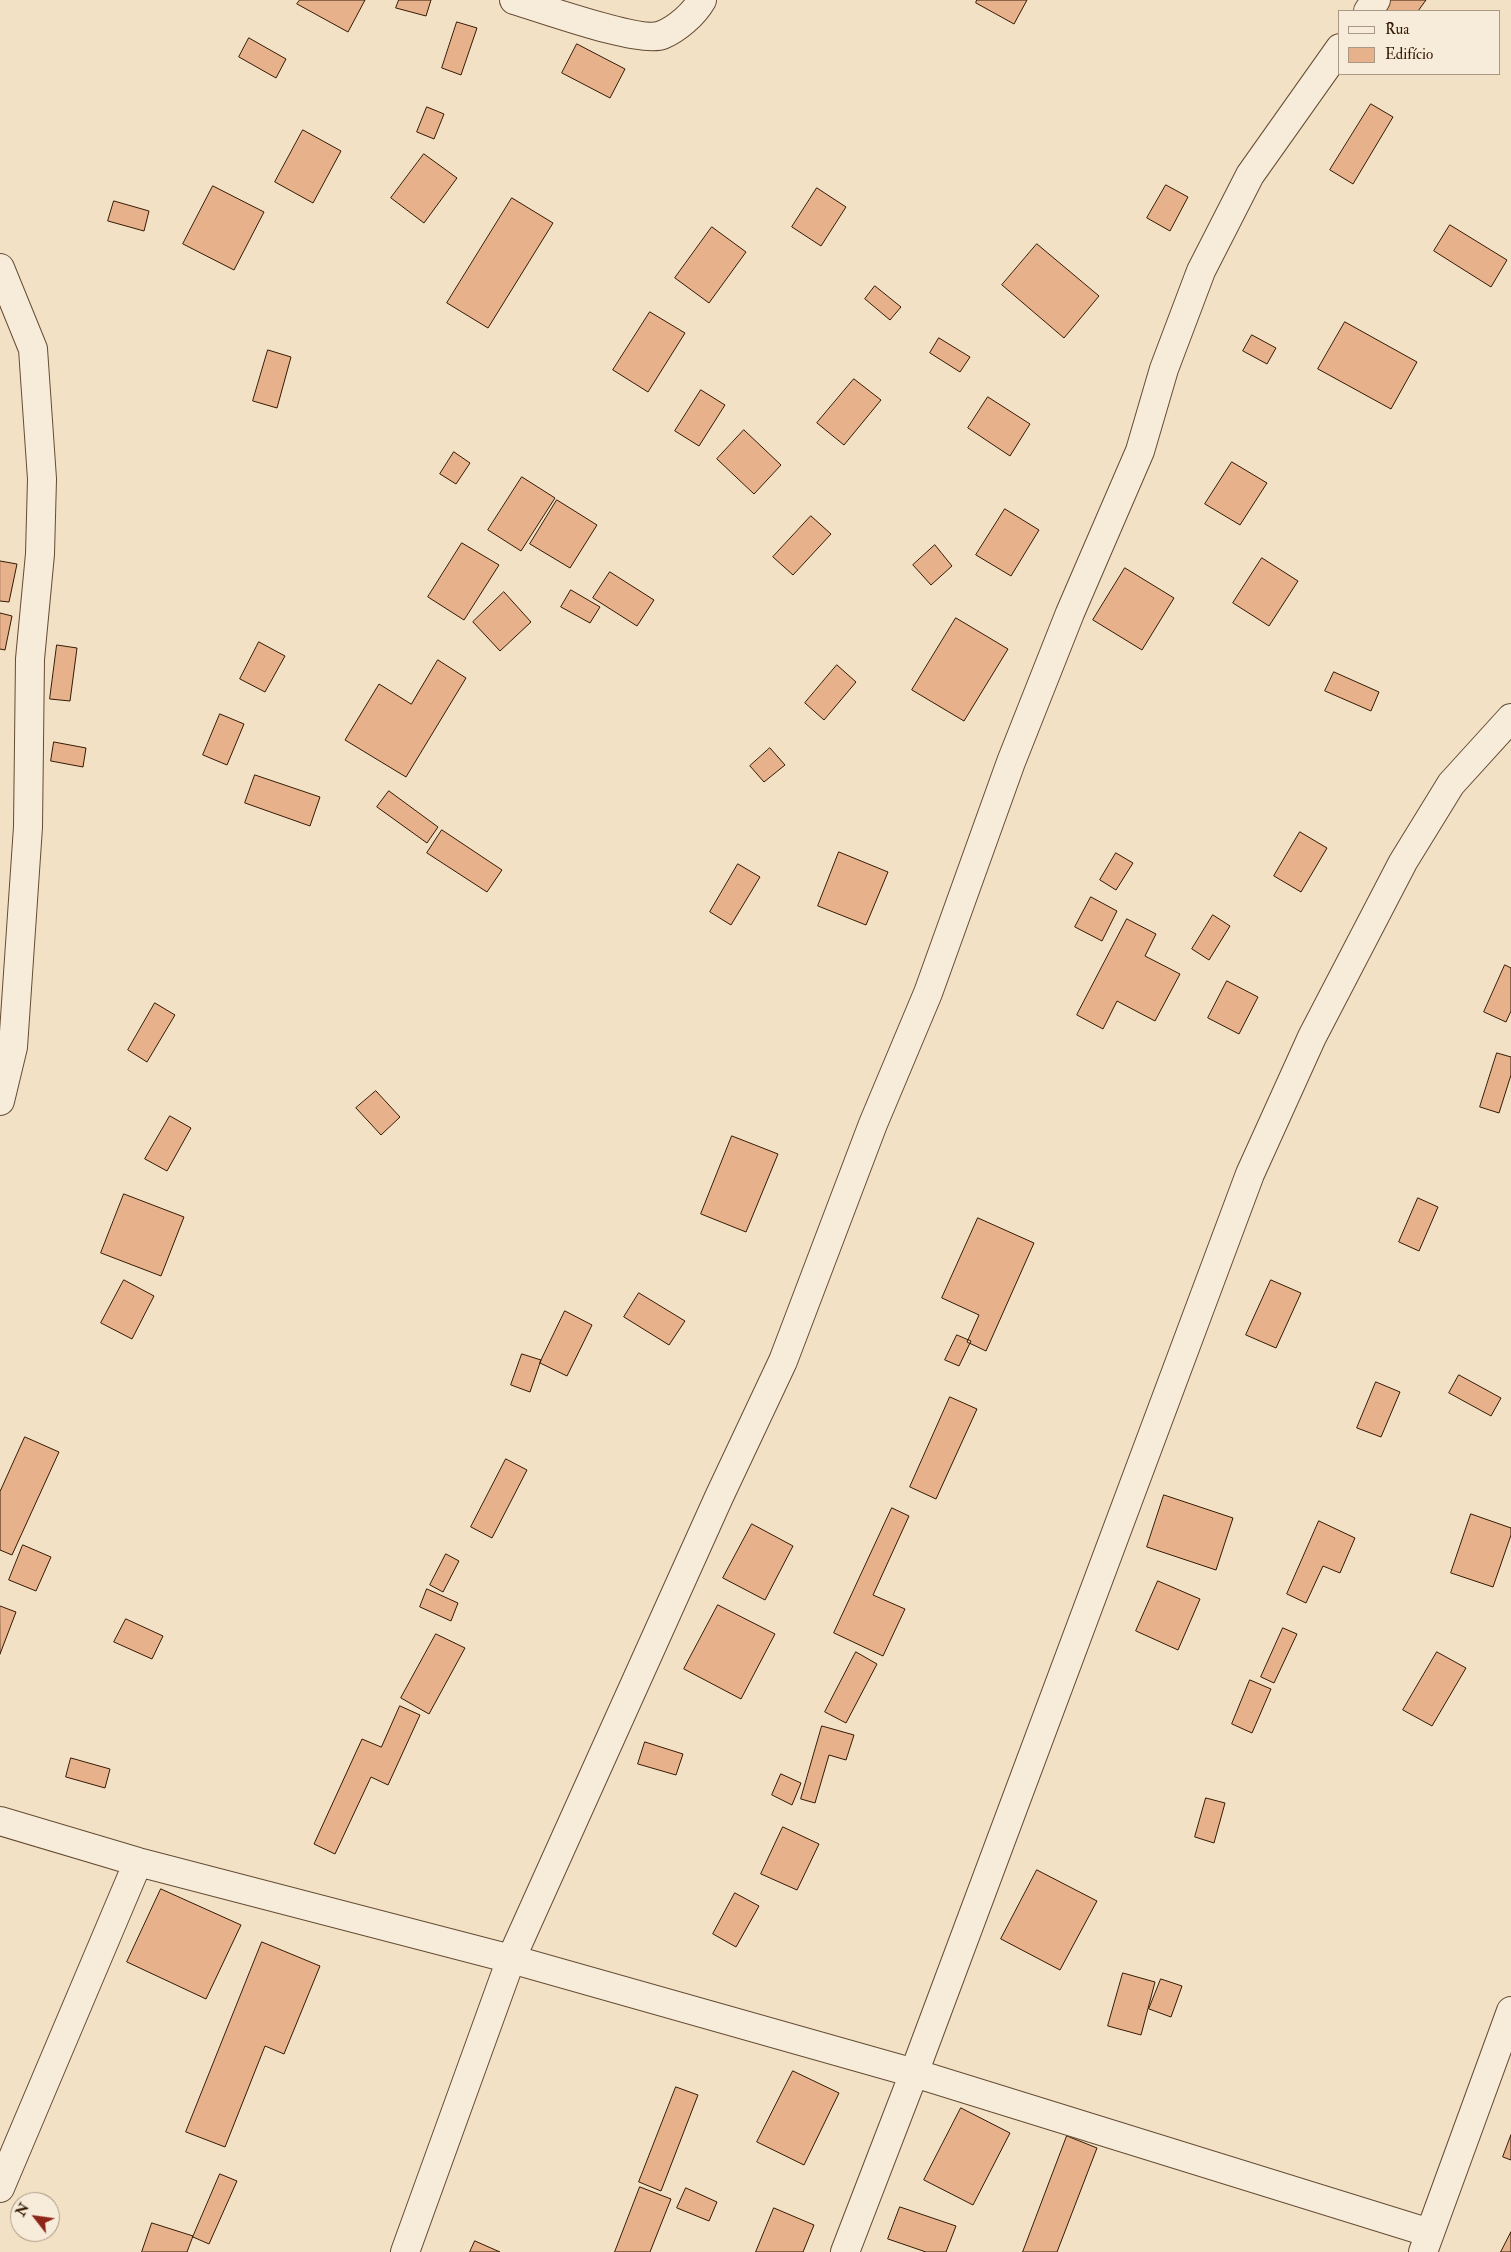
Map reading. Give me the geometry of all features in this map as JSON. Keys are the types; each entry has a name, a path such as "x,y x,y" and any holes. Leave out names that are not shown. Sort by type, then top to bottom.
{"street":[{"path":"514,0 632,35 661,36 680,25 702,0"},
{"path":"405,2252 511,1959 715,1506 783,1361 873,1124 928,993 1011,762 1070,613 1140,451 1164,369 1201,271 1250,175 1338,51"},
{"path":"0,268 33,349 42,479 40,554 30,659 28,827 14,1038 0,1101"},
{"path":"845,2252 914,2073 1250,1174 1312,1037 1402,862 1451,784 1511,718"},
{"path":"0,1821 138,1862 511,1959 914,2073 1427,2243 1511,2011"},
{"path":"0,2188 138,1862"}],"building":[{"path":"300,0 365,0 348,32 297,4"},
{"path":"399,0 431,0 426,16 396,8"},
{"path":"977,0 1027,0 1014,24 976,3"},
{"path":"1390,0 1426,0 1419,10 1387,10 1384,8"},
{"path":"457,22 477,28 461,75 442,68"},
{"path":"249,38 286,59 276,78 239,57"},
{"path":"577,44 625,69 610,98 562,73"},
{"path":"1371,104 1393,117 1353,184 1330,170"},
{"path":"427,107 444,114 434,139 417,132"},
{"path":"303,130 341,151 313,203 275,182"},
{"path":"424,154 457,178 424,223 391,198"},
{"path":"1166,185 1188,197 1170,231 1147,218"},
{"path":"213,186 264,212 234,270 183,244"},
{"path":"817,188 846,207 821,246 792,227"},
{"path":"512,198 553,223 488,328 447,303"},
{"path":"114,201 149,211 144,231 108,221"},
{"path":"1450,225 1507,260 1491,287 1434,251"},
{"path":"712,227 746,252 709,303 675,278"},
{"path":"1037,244 1099,296 1064,338 1002,285"},
{"path":"875,286 901,307 890,320 865,299"},
{"path":"650,312 685,333 648,392 613,370"},
{"path":"1345,322 1417,362 1391,409 1318,369"},
{"path":"1252,335 1276,348 1267,364 1243,351"},
{"path":"939,338 970,357 960,372 930,353"},
{"path":"268,350 291,357 277,408 253,401"},
{"path":"854,379 881,400 844,445 817,423"},
{"path":"701,390 725,405 699,446 675,431"},
{"path":"988,397 1030,424 1010,456 968,428"},
{"path":"744,430 781,465 754,494 717,459"},
{"path":"454,452 470,463 456,484 440,474"},
{"path":"1232,462 1267,483 1240,525 1205,504"},
{"path":"522,477 555,498 521,551 488,530"},
{"path":"557,500 597,525 570,568 530,544"},
{"path":"1005,509 1039,530 1011,576 976,555"},
{"path":"811,516 831,534 793,575 773,557"},
{"path":"462,543 499,565 464,620 428,597"},
{"path":"935,545 952,566 931,585 913,565"},
{"path":"1262,558 1298,581 1269,626 1233,603"},
{"path":"0,561 17,564 9,602 0,601"},
{"path":"1125,568 1174,598 1142,650 1093,620"},
{"path":"610,572 654,600 637,626 593,598"},
{"path":"571,590 600,607 590,623 561,607"},
{"path":"504,592 531,622 500,651 473,622"},
{"path":"0,613 12,616 5,650 0,649"},
{"path":"956,618 1008,649 964,721 912,690"},
{"path":"259,642 285,656 265,692 240,679"},
{"path":"57,645 77,648 70,701 50,699"},
{"path":"438,660 466,678 406,777 345,740 379,684 411,704"},
{"path":"837,665 856,682 824,720 805,703"},
{"path":"1334,672 1379,692 1371,711 1325,691"},
{"path":"220,714 244,724 227,765 203,755"},
{"path":"54,742 86,748 83,767 51,761"},
{"path":"770,748 785,765 764,782 750,766"},
{"path":"255,775 320,797 310,826 245,803"},
{"path":"389,791 438,827 427,843 377,807"},
{"path":"442,830 502,870 487,892 427,853"},
{"path":"1300,832 1327,848 1301,892 1274,876"},
{"path":"839,852 888,872 866,925 818,906"},
{"path":"1116,853 1133,863 1116,890 1100,880"},
{"path":"738,864 760,877 731,925 710,912"},
{"path":"1091,897 1117,911 1102,941 1075,927"},
{"path":"1213,915 1230,926 1209,960 1192,949"},
{"path":"1127,919 1156,934 1145,956 1180,974 1155,1021 1117,1001 1103,1029 1077,1015"},
{"path":"1505,965 1511,968 1511,1011 1506,1022 1484,1012"},
{"path":"1227,981 1258,997 1239,1034 1208,1018"},
{"path":"155,1003 175,1015 147,1062 128,1050"},
{"path":"1497,1053 1511,1057 1511,1075 1499,1113 1480,1107"},
{"path":"376,1091 400,1117 381,1135 356,1108"},
{"path":"170,1116 191,1128 167,1171 145,1159"},
{"path":"732,1136 778,1154 746,1232 701,1214"},
{"path":"124,1194 184,1217 161,1276 101,1253"},
{"path":"1418,1198 1438,1207 1419,1251 1399,1242"},
{"path":"978,1218 1034,1243 986,1351 967,1342 979,1315 942,1298"},
{"path":"124,1280 154,1296 132,1339 101,1323"},
{"path":"1271,1280 1301,1293 1276,1348 1246,1335"},
{"path":"639,1293 685,1321 669,1345 624,1317"},
{"path":"565,1311 592,1325 567,1376 540,1363"},
{"path":"957,1335 971,1341 959,1366 945,1360"},
{"path":"522,1354 541,1360 530,1392 511,1385"},
{"path":"1459,1375 1501,1398 1491,1416 1449,1393"},
{"path":"1376,1382 1400,1392 1381,1437 1357,1428"},
{"path":"950,1397 977,1409 936,1499 910,1487"},
{"path":"25,1437 59,1452 12,1555 0,1550 0,1492"},
{"path":"506,1459 527,1470 492,1538 471,1527"},
{"path":"1164,1495 1233,1518 1216,1570 1147,1547"},
{"path":"892,1508 909,1516 873,1595 905,1609 883,1656 834,1633"},
{"path":"1471,1514 1511,1528 1511,1535 1493,1587 1451,1573"},
{"path":"1319,1521 1355,1538 1340,1573 1323,1566 1306,1603 1287,1594"},
{"path":"752,1524 793,1546 765,1600 723,1578"},
{"path":"23,1545 51,1557 36,1591 9,1580"},
{"path":"446,1554 459,1561 443,1592 430,1585"},
{"path":"1158,1581 1200,1599 1178,1650 1136,1631"},
{"path":"427,1589 458,1603 451,1621 420,1607"},
{"path":"718,1605 775,1634 741,1699 684,1669"},
{"path":"0,1606 16,1612 0,1654"},
{"path":"126,1619 163,1636 152,1659 114,1642"},
{"path":"1283,1628 1297,1634 1274,1683 1261,1677"},
{"path":"436,1634 465,1648 429,1714 401,1698"},
{"path":"856,1652 877,1664 846,1723 825,1712"},
{"path":"1437,1652 1466,1668 1432,1726 1403,1710"},
{"path":"1250,1680 1271,1689 1252,1733 1232,1724"},
{"path":"400,1706 420,1715 388,1785 371,1777 335,1854 314,1844 362,1739 381,1747"},
{"path":"822,1726 854,1735 846,1760 829,1755 815,1803 801,1799"},
{"path":"645,1742 683,1754 676,1775 638,1764"},
{"path":"71,1758 110,1769 105,1788 66,1777"},
{"path":"781,1774 801,1783 792,1805 772,1795"},
{"path":"1206,1798 1225,1803 1214,1843 1195,1837"},
{"path":"783,1827 819,1844 797,1890 761,1874"},
{"path":"1037,1870 1097,1901 1060,1970 1001,1939"},
{"path":"161,1889 241,1925 206,1999 127,1962"},
{"path":"735,1893 759,1906 736,1947 713,1934"},
{"path":"262,1942 320,1966 284,2054 265,2046 225,2147 186,2132"},
{"path":"1123,1973 1155,1982 1141,2035 1108,2026"},
{"path":"1161,1979 1182,1986 1171,2017 1149,2009"},
{"path":"793,2071 839,2093 804,2165 757,2142"},
{"path":"676,2087 698,2095 661,2191 639,2182"},
{"path":"961,2108 1010,2133 973,2205 924,2180"},
{"path":"1511,2135 1511,2160 1503,2157"},
{"path":"1067,2136 1097,2148 1057,2252 1023,2252"},
{"path":"220,2174 237,2181 209,2244 193,2237"},
{"path":"640,2187 671,2199 650,2252 615,2252"},
{"path":"686,2188 717,2202 709,2221 677,2208"},
{"path":"900,2207 956,2226 946,2252 926,2252 888,2239"},
{"path":"774,2208 814,2225 803,2252 756,2252"},
{"path":"152,2223 193,2236 187,2252 142,2252"},
{"path":"1511,2232 1511,2252 1501,2252"},
{"path":"475,2241 500,2252 470,2252"}]}
